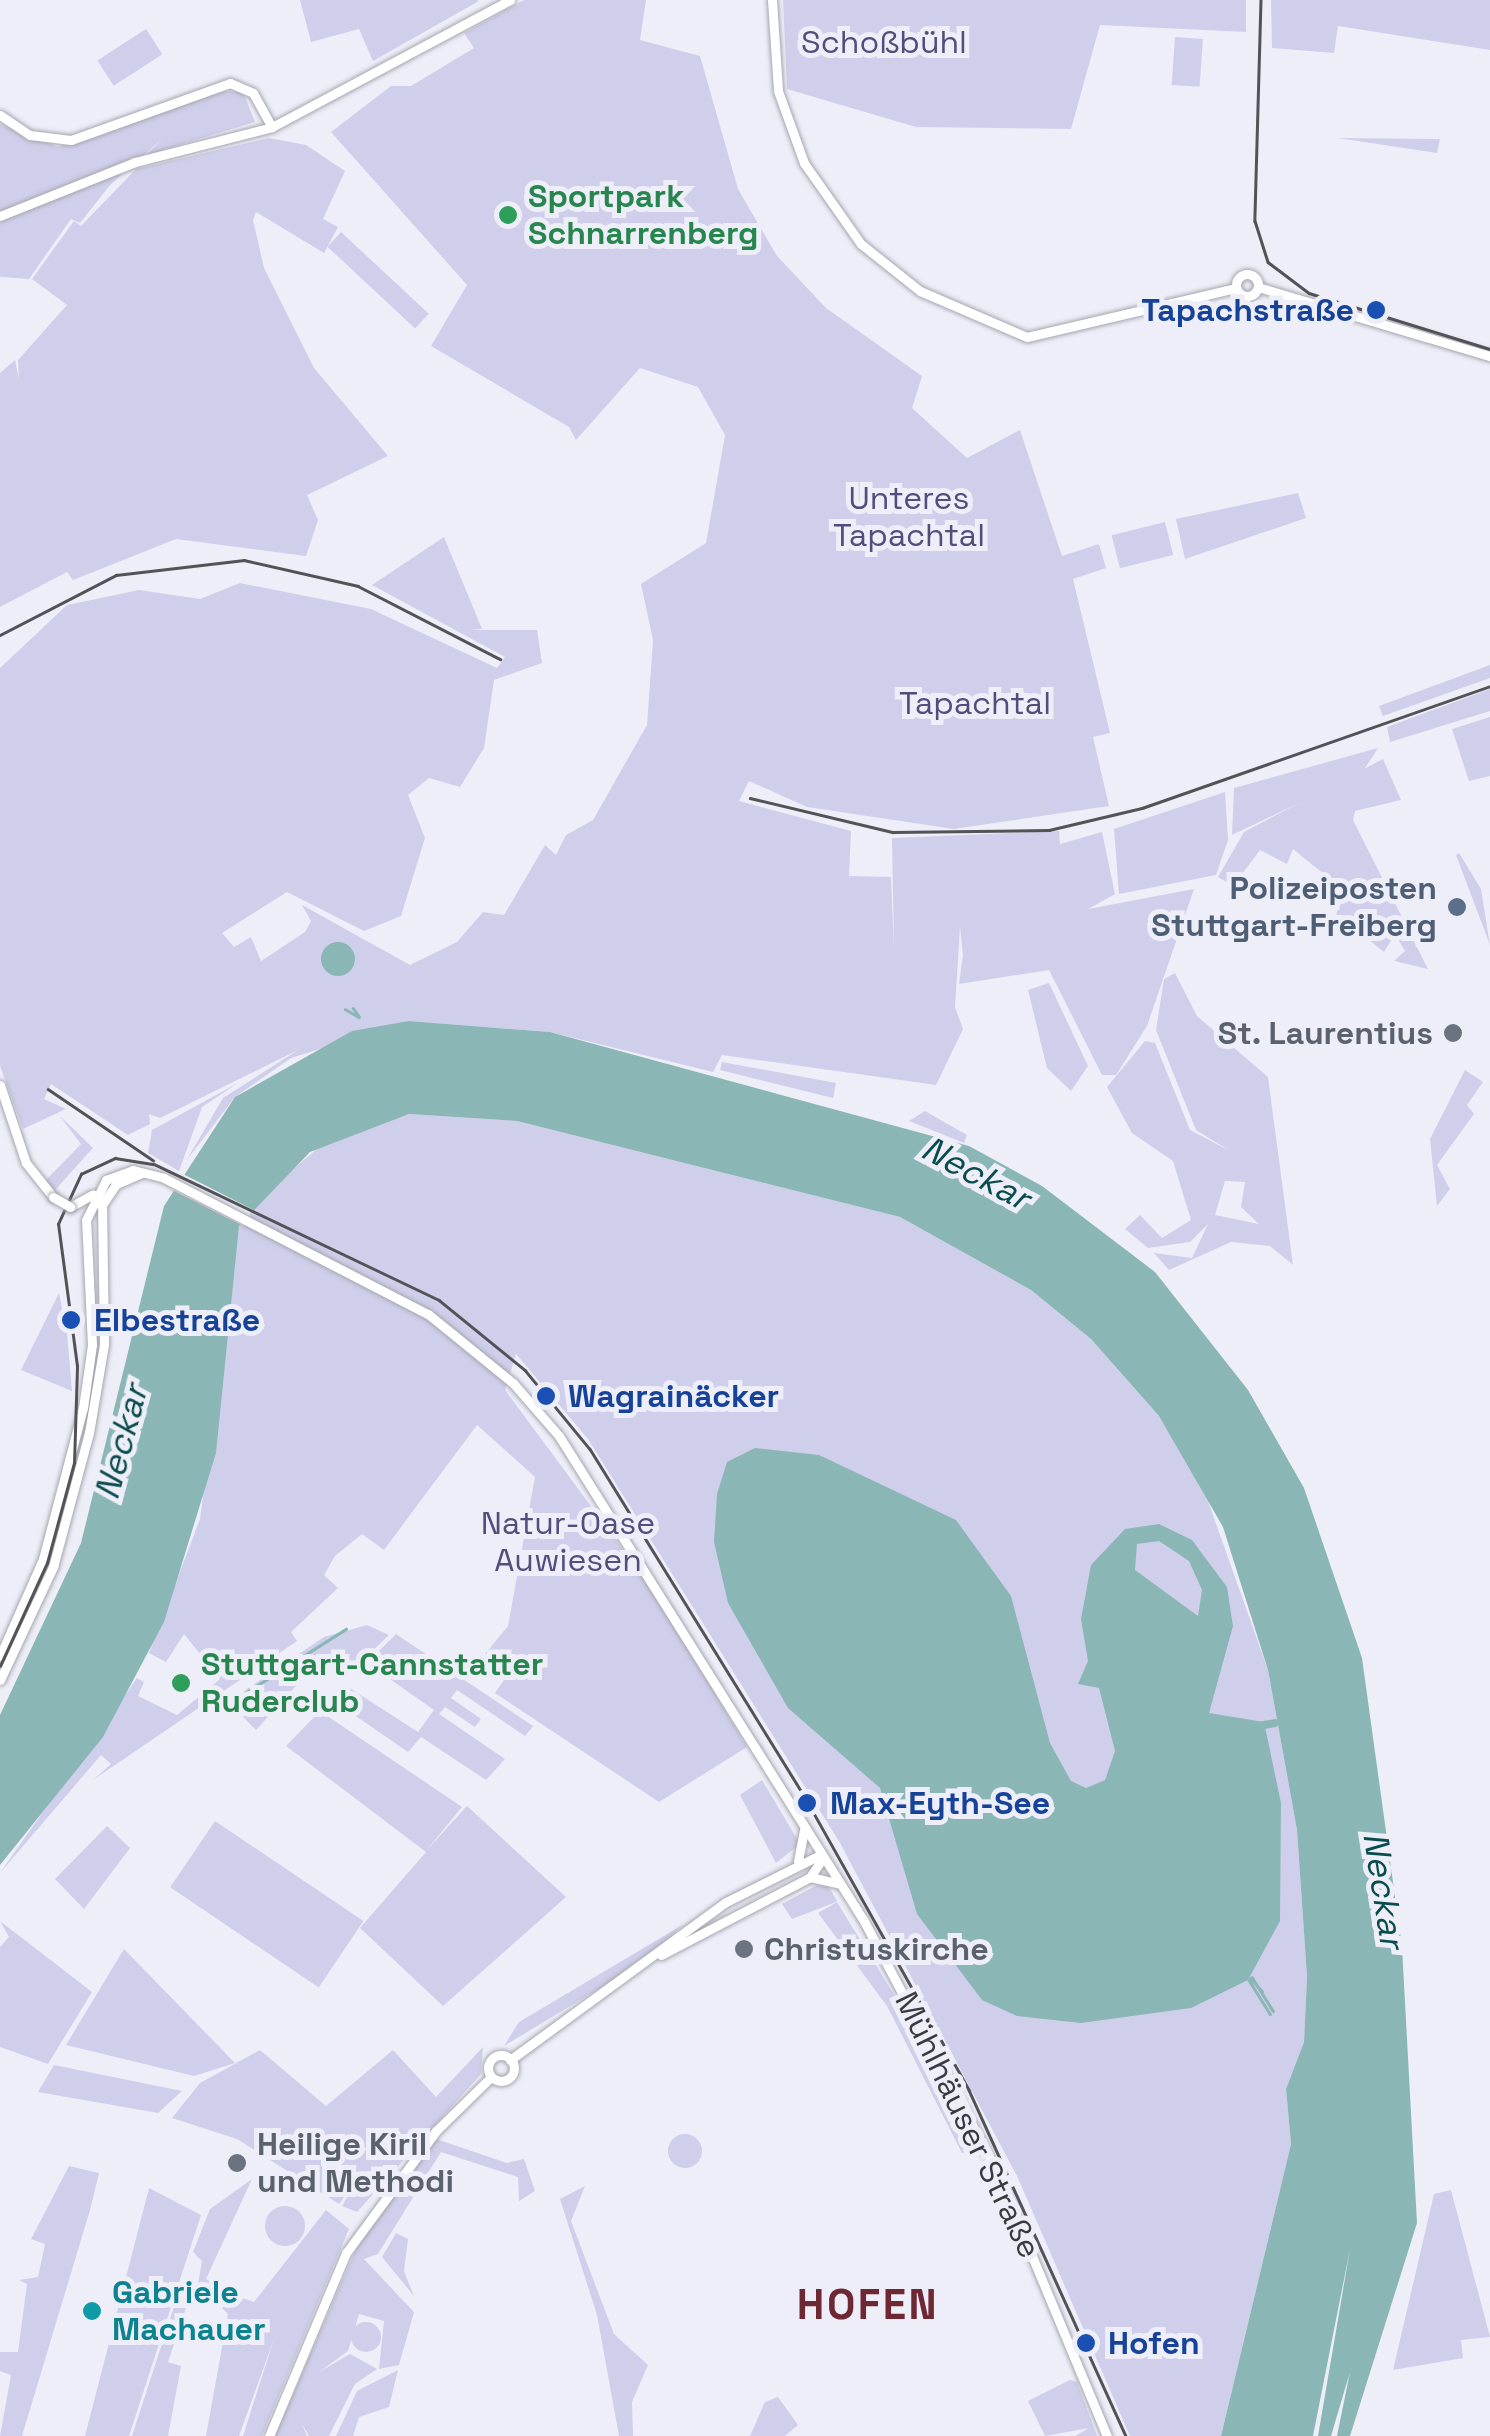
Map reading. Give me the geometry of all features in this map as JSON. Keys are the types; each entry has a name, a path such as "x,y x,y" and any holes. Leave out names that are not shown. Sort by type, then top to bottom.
{"main road":[{"path":"0,216 135,162 272,127 510,0"},
{"path":"772,0 776,78 804,163 860,244 920,292 1027,337 1236,288 1250,296 1258,288"},
{"path":"0,116 30,134 70,140 230,83 253,93 272,127"},
{"path":"1236,288 1246,273 1258,288 1480,349 1490,356"},
{"path":"1480,349 1490,342"},
{"path":"0,1084 26,1163 53,1197 99,1216"},
{"path":"70,1207 122,1172 148,1173"},
{"path":"0,1680 53,1566 89,1433 104,1344 99,1216 116,1184 148,1173"},
{"name":"Mühlhäuser Straße","path":"148,1173 256,1224 428,1314 538,1408 840,1884 996,2172 1107,2436"},
{"path":"0,1656 56,1520 88,1380 87,1214 98,1189"},
{"path":"803,1828 798,1861 807,1878"},
{"path":"662,1956 720,1906 798,1861 821,1857"},
{"path":"492,2077 491,2060 510,2060 662,1956 807,1878 821,1857"},
{"path":"807,1878 840,1884"},
{"path":"268,2436 346,2253 435,2132 492,2077 508,2078 510,2060"}],"green space":[{"path":"300,0 479,1 373,61 359,29 311,42"},
{"path":"524,0 646,0 640,40 700,56 738,189 777,256 826,308 922,376 912,408 967,458 1020,430 1062,556 1099,544 1106,568 1073,579 1110,733 1093,737 1109,806 954,829 807,807 749,781 739,801 851,831 849,876 891,877 894,950 892,838 1059,831 1060,844 1102,832 1115,894 1088,909 1194,889 1147,1026 1116,1075 1102,1075 1049,970 959,984 963,955 960,927 955,1007 963,1029 936,1085 722,1055 713,1072 550,1032 409,1021 291,1058 235,1097 186,1161 223,1098 298,1050 160,1118 149,1114 150,1124 128,1135 51,1084 44,1099 66,1109 23,1129 0,1066 0,668 67,605 139,590 200,599 240,583 371,609 497,668 505,657 372,585 444,537 482,629 470,630 537,630 542,663 494,680 484,748 460,787 429,778 408,795 425,838 401,916 364,931 287,892 222,933 234,947 251,937 261,961 305,932 311,921 302,905 410,965 457,942 483,912 504,915 545,845 556,855 566,835 593,820 647,725 653,640 641,584 706,543 725,435 698,387 640,368 576,440 569,427 431,346 467,285 331,132 391,86 411,86 474,48 464,33"},
{"name":"Schoßbühl","path":"783,0 1246,0 1246,32 1100,25 1071,129 916,127 787,89"},
{"path":"1271,0 1490,0 1490,50 1338,26 1334,53 1272,48"},
{"path":"146,29 162,54 114,86 97,61"},
{"path":"1175,37 1203,39 1200,87 1172,85"},
{"path":"216,91 243,92 255,122 146,155 162,139 110,185 80,223 71,219 29,279 0,277 0,124 58,147"},
{"path":"269,138 306,145 345,171 323,219 338,227 324,253 256,212 253,220 264,268 314,368 388,456 307,495 318,520 306,556 176,539 73,580 67,572 0,607 0,373 15,360 19,379 18,360 67,305 32,279 74,221 81,226 136,169"},
{"path":"1338,138 1440,139 1437,153"},
{"path":"341,232 429,314 415,328 327,247"},
{"path":"1298,493 1306,518 1185,559 1176,519"},
{"path":"1165,522 1173,555 1120,568 1112,535"},
{"path":"1490,665 1490,678 1383,716 1379,706"},
{"path":"1490,689 1490,711 1390,742 1387,727"},
{"path":"1490,717 1490,776 1469,781 1452,729"},
{"path":"1378,748 1362,773 1232,835 1234,788"},
{"path":"1383,759 1401,800 1355,811 1353,820 1428,969 1394,961 1405,951 1395,934 1384,952 1336,914 1346,892 1293,849 1287,864 1260,850 1233,886 1218,877 1244,832"},
{"path":"1225,792 1228,840 1216,875 1119,894 1114,829"},
{"path":"1459,853 1481,889 1490,945 1456,855"},
{"path":"1175,973 1197,1016 1268,1077 1293,1265 1270,1246 1231,1242 1169,1270 1154,1253 1192,1258 1208,1224 1190,1242 1148,1248 1125,1229 1140,1215 1162,1238 1191,1220 1173,1161 1132,1133 1107,1087 1145,1041 1155,1043 1190,1130 1230,1151 1196,1130 1156,1030 1164,979","holes":["1225,1181 1245,1182 1241,1207 1259,1224 1215,1215"]},
{"path":"1049,983 1088,1066 1071,1091 1047,1068 1028,990"},
{"path":"722,1062 836,1083 833,1098 720,1070"},
{"path":"1465,1070 1483,1082 1467,1105 1474,1114 1437,1165 1450,1189 1437,1206 1430,1139"},
{"path":"238,1083 202,1107 179,1171 148,1153 152,1130"},
{"path":"925,1111 967,1135 964,1143 909,1121"},
{"name":"Natur-Oase Auwiesen","path":"409,1114 517,1121 900,1217 1031,1290 1091,1339 1159,1416 1203,1487 1268,1670 1297,1830 1307,1977 1304,2042 1286,2089 1291,2144 1221,2436 1130,2436 1017,2176 840,1843 588,1439 516,1354 505,1390 650,1586 747,1747 659,1802 495,1693 506,1677 496,1667 485,1679 472,1670 508,1626 535,1477 477,1425 384,1550 362,1534 335,1556 324,1575 338,1588 291,1632 297,1641 93,1780 111,1764 101,1755 0,1873 137,1678 144,1682 138,1696 177,1715 220,1679 184,1634 166,1662 149,1653 200,1519 239,1226 253,1202 334,1135"},
{"path":"60,1116 93,1148 55,1190 45,1181 81,1144"},
{"path":"59,1293 67,1333 72,1391 21,1370"},
{"path":"367,1625 389,1635 346,1676 324,1655 256,1730 230,1704 213,1712 324,1637"},
{"path":"396,1634 533,1726 525,1736 457,1690 451,1698 481,1719 475,1727 445,1707 439,1714 505,1759 486,1780 421,1737 408,1752 331,1699 345,1685 418,1732 434,1710 367,1663"},
{"path":"320,1711 462,1807 426,1851 467,1806 566,1897 443,2006 360,1928 426,1852 286,1746"},
{"path":"762,1780 800,1844 776,1863 740,1795"},
{"path":"215,1821 363,1921 319,1987 170,1887"},
{"path":"107,1826 130,1848 84,1909 55,1879"},
{"path":"817,1885 829,1887 837,1901 792,1919 782,1904"},
{"path":"837,1902 896,1998 971,2150 962,2153 887,2006 818,1913"},
{"path":"0,1921 92,1992 48,2064 0,2047 0,1947 9,1937"},
{"path":"684,1924 638,1965 504,2046 519,2022"},
{"path":"124,1949 235,2063 194,2076 66,2045"},
{"path":"483,2047 481,2074 357,2212 342,2206 356,2181 339,2204 237,2139 172,2118 200,2083 260,2050 326,2106 393,2050 436,2097"},
{"path":"54,2065 182,2091 158,2113 38,2092"},
{"path":"685,2134 697,2139 702,2151 697,2163 685,2168 673,2163 668,2151 673,2139"},
{"path":"436,2139 507,2163 524,2159 535,2191 519,2201 518,2177 441,2152 378,2254 364,2259 414,2312 399,2365 379,2369 384,2321 359,2314 348,2351 319,2372 350,2354 377,2369 355,2384 329,2436 309,2436 302,2424 307,2436 275,2436 357,2247"},
{"path":"69,2166 99,2173 90,2210 22,2436 0,2436 11,2375 0,2371 0,2352 18,2352 27,2284 19,2280 38,2277 45,2244 31,2239"},
{"path":"252,2179 206,2279 229,2293 229,2303 231,2294 254,2302 326,2210 349,2229 262,2436 243,2436 274,2339 239,2436 206,2436 228,2314 198,2284 202,2261 193,2252 210,2209"},
{"path":"585,2186 571,2221 614,2334 648,2365 632,2402 633,2436 619,2436 597,2315 560,2199"},
{"path":"149,2188 201,2215 129,2436 85,2436"},
{"path":"1451,2190 1490,2337 1461,2340 1463,2358 1393,2370 1434,2194"},
{"path":"285,2206 299,2212 305,2226 299,2240 285,2246 271,2240 265,2226 271,2212"},
{"path":"396,2233 408,2239 404,2271 414,2296 382,2257"},
{"path":"183,2279 194,2284 168,2362 181,2366 168,2436 132,2436"},
{"path":"366,2322 377,2326 381,2337 377,2348 366,2352 355,2348 351,2337 355,2326"},
{"path":"398,2370 389,2407 359,2417 353,2436 336,2436 357,2391"},
{"path":"1070,2380 1077,2382 1097,2436 1075,2436 1089,2428 1045,2436 1028,2401"},
{"path":"778,2397 798,2425 785,2436 750,2436 765,2402"}],"water":[{"path":"338,942 350,947 355,959 350,971 338,976 326,971 321,959 326,947"},
{"name":"Neckar","path":"409,1021 550,1032 969,1146 1042,1186 1155,1272 1248,1390 1304,1488 1362,1658 1402,1947 1417,2223 1350,2436 1337,2436 1350,2372 1331,2436 1318,2436 1350,2249 1313,2436 1221,2436 1291,2144 1286,2089 1304,2042 1307,1977 1297,1830 1268,1670 1223,1527 1159,1416 1091,1339 1031,1290 900,1217 517,1121 409,1114 310,1152 239,1226 216,1453 164,1622 103,1737 0,1865 0,1715 81,1543 164,1206 235,1097 352,1031"},
{"name":"Max-Eyth-See","path":"755,1448 819,1455 956,1520 1011,1596 1050,1743 1071,1781 1086,1788 1105,1780 1115,1751 1099,1688 1078,1684 1088,1661 1081,1619 1091,1565 1125,1529 1159,1524 1192,1540 1227,1587 1233,1626 1209,1713 1264,1722 1281,1803 1280,1921 1248,1980 1191,2008 1081,2023 1017,2016 982,2000 917,1914 880,1788 788,1708 728,1603 714,1542 717,1494 727,1462","holes":["1159,1541 1189,1561 1202,1590 1198,1616 1135,1570 1137,1544"]}],"pier":[{"path":"177,1171 253,1210 244,1227 168,1188"}],"waterway":[{"path":"353,1008 359,1016"},
{"path":"345,1009 359,1017"},
{"path":"215,1712 346,1629"},
{"path":"1264,1725 1275,1723"},
{"path":"1252,1977 1273,2011"},
{"path":"1250,1978 1262,1991"},
{"path":"1249,1980 1270,2014"}],"tram line":[{"path":"1261,0 1255,221 1268,262 1309,293 1490,349"},
{"path":"48,1089 153,1160"},
{"path":"0,1666 47,1563 74,1463 77,1366 58,1224 81,1174 115,1158 154,1164 439,1300 525,1370 590,1449 802,1792 969,2090 1126,2436"}],"railway":[{"path":"0,635 116,575 244,560 358,586 500,659"},
{"path":"750,798 893,832 1049,830 1142,808 1490,686"}],"place":[{"name":"Sportpark Schnarrenberg","path":"508,215"},
{"name":"Tapachstraße","path":"1376,310"},
{"name":"Polizeiposten Stuttgart-Freiberg","path":"1457,907"},
{"name":"St. Laurentius","path":"1453,1033"},
{"name":"Elbestraße","path":"71,1320"},
{"name":"Wagrainäcker","path":"546,1396"},
{"name":"Stuttgart-Cannstatter Ruderclub","path":"181,1683"},
{"name":"Max-Eyth-See","path":"807,1803"},
{"name":"Christuskirche","path":"744,1949"},
{"name":"Heilige Kiril und Methodi","path":"237,2163"},
{"name":"Gabriele Machauer","path":"92,2311"},
{"name":"Hofen","path":"1086,2343"}],"district":[{"name":"HOFEN","path":"868,2305"}],"park label":[{"name":"Unteres Tapachtal","path":"909,518"},
{"name":"Tapachtal","path":"975,703"}]}
